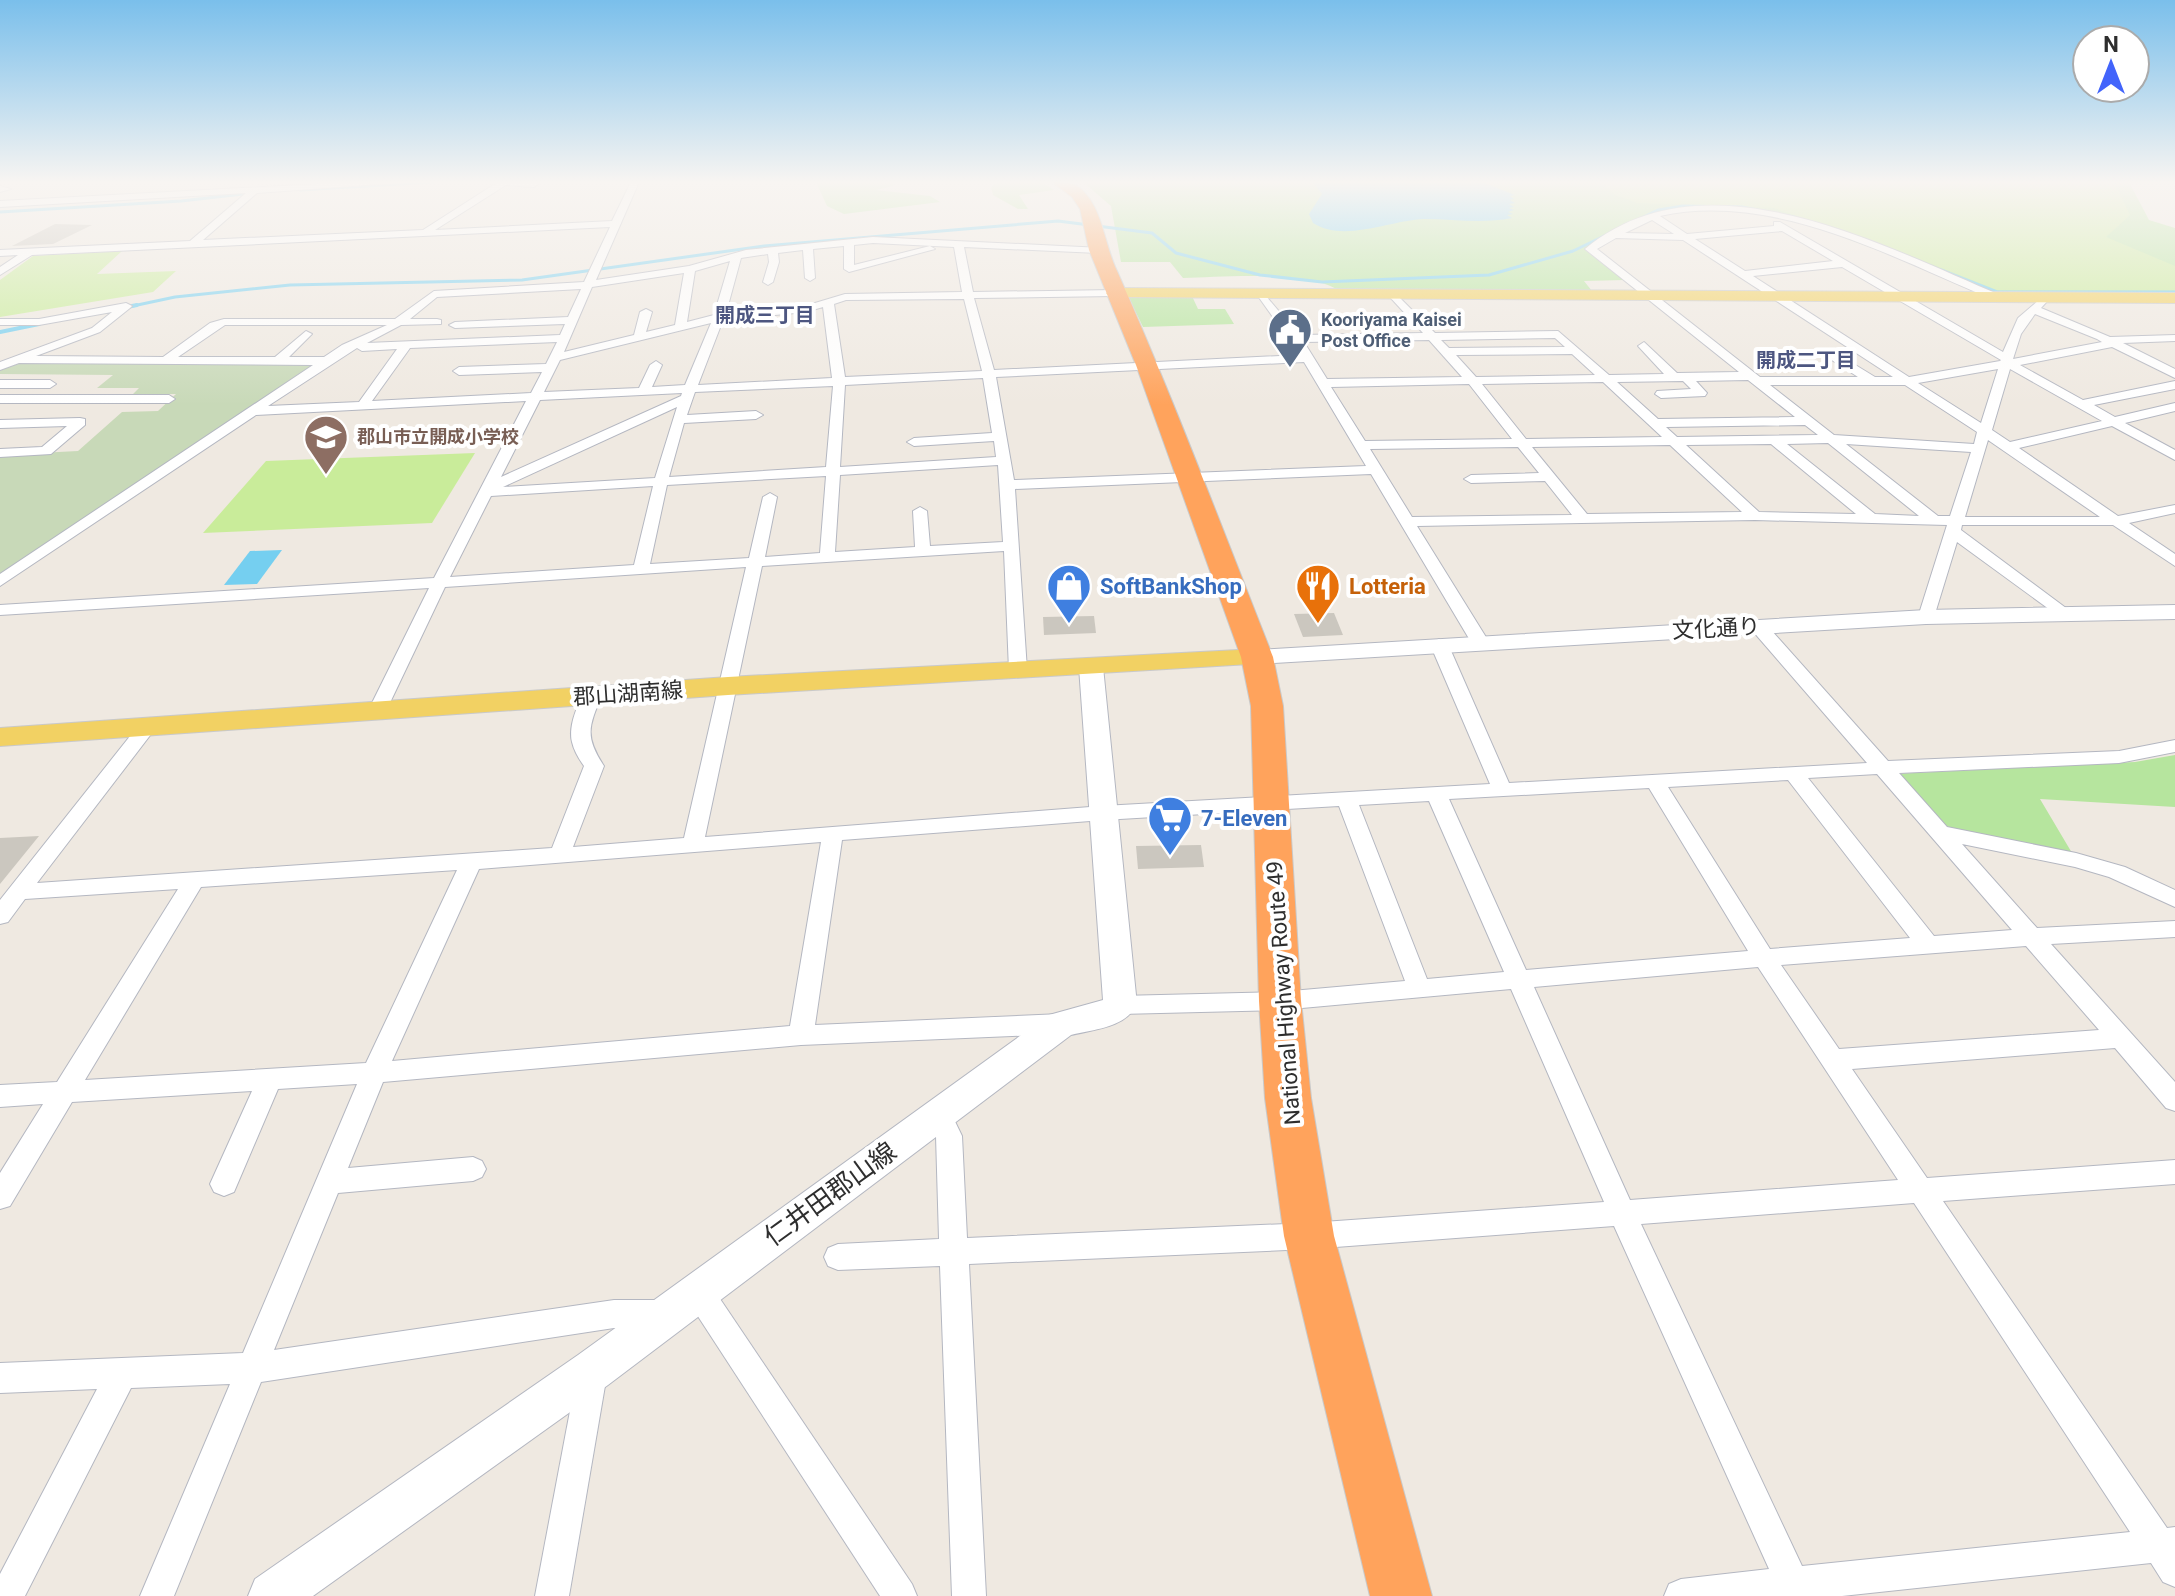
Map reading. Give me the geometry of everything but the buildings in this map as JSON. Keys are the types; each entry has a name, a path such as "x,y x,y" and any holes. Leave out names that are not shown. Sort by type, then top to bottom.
{"highway":[{"name":"National Highway Route 49","path":"1101,256 1147,365 1257,657 1267,706 1280,1001 1288,1098 1309,1236 1401,1596"}],"main road":[{"path":"1115,293 1904,296 1996,297 2040,303 2175,298"},
{"name":"文化通り","path":"1257,657 1757,625 1926,617 2175,612"},
{"name":"郡山湖南線","path":"0,737 728,686 1257,657"},
{"path":"1091,667 1120,1005"},
{"name":"仁井田郡山線","path":"272,1596 593,1370 1061,1024 1112,1012 1120,1005"}],"street":[{"path":"0,272 23,256"},
{"path":"378,709 552,363 601,256"},
{"path":"0,581 346,348 388,330 434,294 587,285 690,269 734,256"},
{"path":"641,570 658,483 688,394 730,289 736,256"},
{"path":"768,282 773,256"},
{"path":"809,256 810,278"},
{"path":"849,256 849,269 900,256"},
{"path":"958,256 985,351 1008,485 1018,670"},
{"path":"1600,256 1935,521"},
{"path":"1717,256 1986,432 2175,561"},
{"path":"1777,259 1804,256"},
{"path":"1835,256 2008,362 2175,456"},
{"path":"1897,256 1996,297"},
{"path":"1744,274 1847,263"},
{"path":"680,328 690,269"},
{"path":"1260,292 1296,339 1480,642"},
{"path":"459,371 552,363 720,317 785,312 845,297 1115,293"},
{"path":"1392,293 1449,352 1583,519"},
{"path":"827,558 839,382 828,303"},
{"path":"1926,617 2015,334 2040,303 2175,374"},
{"path":"0,322 39,322 126,306 96,330 0,366"},
{"path":"639,337 646,312"},
{"path":"455,325 571,320"},
{"path":"166,360 214,325 224,322 437,322"},
{"path":"1296,339 1558,334 1755,516"},
{"path":"278,361 292,347 309,338"},
{"path":"346,348 563,338"},
{"path":"1322,383 1602,377 1906,381 2111,342 2175,338"},
{"path":"362,406 406,345"},
{"path":"1644,346 1701,393 1661,394"},
{"path":"1449,352 1574,350"},
{"path":"1831,354 1872,381"},
{"path":"249,411 643,392 688,394 988,373 1307,358"},
{"path":"22,360 326,361"},
{"path":"643,392 656,365"},
{"path":"0,384 50,384"},
{"path":"2082,404 2175,385"},
{"path":"487,490 688,394"},
{"path":"0,399 169,399"},
{"path":"2008,447 2175,407"},
{"path":"679,419 756,415"},
{"path":"1651,423 1810,421"},
{"path":"0,424 80,422 46,451 0,453"},
{"path":"914,442 998,437"},
{"path":"1773,439 1871,519"},
{"path":"1361,445 1833,439 1980,448"},
{"path":"487,490 658,483 1002,461"},
{"path":"1008,485 1375,470"},
{"path":"1471,479 1551,477"},
{"path":"693,844 770,497"},
{"path":"1405,522 1755,516 1935,521 1955,526 2114,521 2175,509"},
{"path":"920,511 923,551"},
{"path":"1955,526 2064,615"},
{"path":"0,610 1011,546"},
{"path":"1757,625 2175,1100"},
{"path":"1439,644 1503,791"},
{"path":"560,854 594,766 578,741 593,695"},
{"path":"0,916 149,725"},
{"path":"19,892 471,862 1103,813 2119,757 2175,746"},
{"path":"1793,773 1928,945"},
{"path":"1655,781 1764,958 1832,1060 2170,1553 1796,1590 1681,1596"},
{"path":"1437,795 1622,1212 1796,1590"},
{"path":"1347,801 1419,987"},
{"path":"1937,832 2076,860 2117,872 2175,899"},
{"path":"801,1035 832,835"},
{"path":"157,1596 374,1073 471,862"},
{"path":"0,1197 67,1093 195,880"},
{"path":"1120,1005 1280,1001 1764,958 2175,929"},
{"path":"0,1096 374,1073 801,1035 1061,1024"},
{"path":"1832,1060 2120,1038"},
{"path":"224,1184 269,1080"},
{"path":"939,1115 949,1136 969,1596"},
{"path":"329,1182 473,1169"},
{"path":"838,1257 1309,1236 2175,1172"},
{"path":"698,1291 900,1596"},
{"path":"0,1378 253,1368 614,1314 667,1314"},
{"path":"552,1596 593,1370"},
{"path":"7,1596 122,1373"}],"green space":[{"path":"32,256 116,256 97,274 176,271 153,292 0,317 0,280"},
{"path":"1120,256 1594,256 1624,280 1584,281 1592,291 1338,290 1324,284 1285,277 1183,278 1170,262 1121,262"},
{"path":"1895,256 2175,256 2175,293 1993,293"},
{"path":"1913,256 2152,256 2175,266 2175,290 1997,290"},
{"path":"1191,294 1198,309 1225,309 1234,324 1143,327 1129,298 1133,295"},
{"path":"24,361 316,365 0,577 0,455 78,451 122,412 158,411 176,394 133,394 139,388 97,388 113,375 0,374 0,369"},
{"path":"475,453 432,523 203,533 266,461"},
{"path":"2175,755 2175,807 2040,799 2072,853 1945,826 1894,774 2135,762"}],"water":[{"path":"282,550 257,584 224,585 250,551"}],"waterway":[{"path":"128,307 175,297 290,285 522,280 689,256"},
{"path":"1189,256 1260,275 1322,282 1489,275 1554,256"},
{"path":"1941,270 1997,292 2175,292"},
{"path":"122,308 137,305"},
{"path":"0,332 39,324"}],"place":[{"name":"Kooriyama Kaisei Post Office","path":"1290,369"},
{"name":"郡山市立開成小学校","path":"326,476"},
{"name":"SoftBankShop","path":"1069,625"},
{"name":"Lotteria","path":"1318,625"},
{"name":"7-Eleven","path":"1170,857"}],"district":[{"name":"開成三丁目","path":"765,315"},
{"name":"開成二丁目","path":"1806,360"}]}
